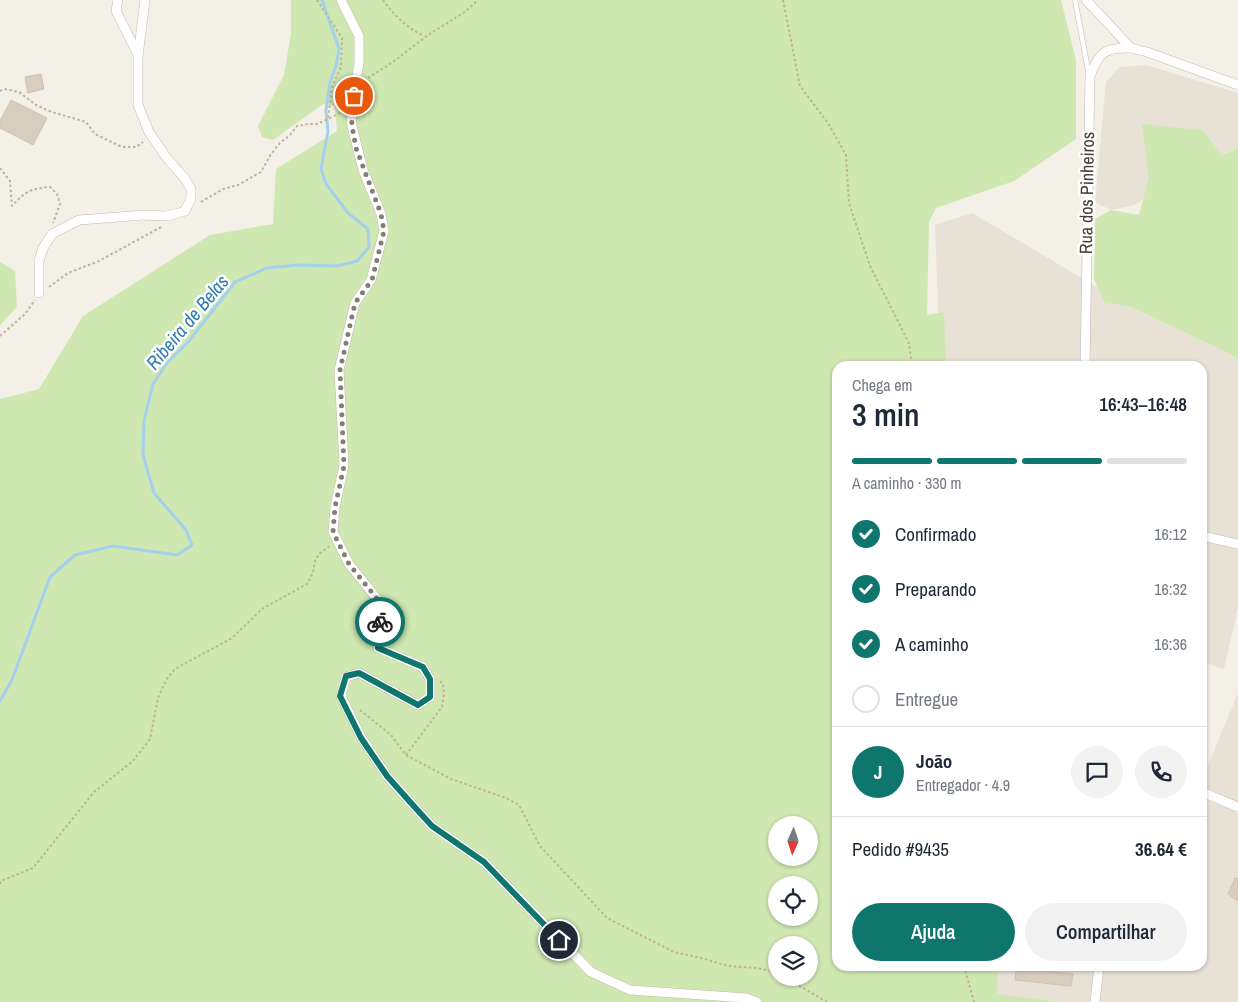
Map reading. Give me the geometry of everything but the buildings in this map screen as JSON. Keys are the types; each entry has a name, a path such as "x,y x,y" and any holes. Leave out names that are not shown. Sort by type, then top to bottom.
{"street":[{"path":"118,0 116,11 138,56"},
{"path":"40,293 39,261 43,248 52,234 79,220 166,216 185,211 191,198 190,189 185,179 151,136 138,106 138,56 145,0"},
{"path":"340,0 359,36 359,64 351,108 356,148 381,214 384,231 372,280 355,303 340,370 344,466 335,507 333,532 349,564 382,605 378,648 423,667 430,679 430,697 418,705 359,673 346,676 340,696 361,738 387,776 432,826 484,862 591,972 630,990 746,998 757,1002"},
{"path":"1086,0 1131,48 1238,85"},
{"name":"Rua dos Pinheiros","path":"1085,361 1090,76 1096,60 1104,51 1131,48"},
{"path":"1207,537 1238,544"},
{"path":"1207,794 1238,807"},
{"path":"1095,1002 1098,971"}],"lane":[{"path":"1075,0 1090,76"}],"path":[{"path":"317,0 342,38 341,67 332,87 328,119"},
{"path":"383,0 408,27 423,35"},
{"path":"356,84 393,62 428,35 465,12 478,0"},
{"path":"783,0 800,86 828,124 846,155 849,203 870,266 909,343 911,361"},
{"path":"0,90 19,92 36,105 86,122 95,134 122,147 136,147 151,136"},
{"path":"280,143 290,136 297,126 317,124 351,108"},
{"path":"0,168 10,182 12,206 25,192 38,188 50,187 57,194 60,204 53,220 52,234"},
{"path":"0,336 25,314 40,293"},
{"path":"0,884 1,881 33,868 94,792 133,761 150,739 158,698 166,680 175,669 232,638 262,610 306,584 313,573 315,561 320,554 338,540"},
{"path":"406,755 442,706 443,684 436,676 426,672"},
{"path":"344,704 363,712 391,735 406,755 451,779 506,798 518,805 540,846 607,918 674,952 728,966 768,970"},
{"path":"965,971 974,1002"},
{"path":"800,986 827,1002"}],"shaded area":[{"path":"1146,65 1238,93 1238,148 1208,160 1159,187 1135,205 1111,210 1095,202 1106,82 1120,67"},
{"path":"972,213 1129,306 1238,359 1238,608 1224,669 1207,663 1207,361 940,361 935,225"},
{"path":"1238,693 1238,1002 1015,1002 987,998 988,971 1207,971 1207,767"}],"green space":[{"path":"291,0 1061,0 1076,60 1076,139 1014,181 936,208 929,222 927,315 944,312 946,361 832,361 832,971 998,971 997,994 1059,1002 0,1002 0,399 39,389 83,316 210,235 273,224 276,169 337,131 335,106 323,104 273,140 262,137 258,126 284,75 291,33"},
{"path":"1142,124 1202,130 1222,155 1238,148 1238,359 1129,306 1105,303 1094,279 1095,219 1111,210 1139,215 1149,177"},
{"path":"0,262 15,271 17,307 0,325"}],"waterway":[{"name":"Ribeira de Belas","path":"0,701 12,680 50,577 75,555 113,546 177,555 192,545 186,530 154,493 143,455 144,421 153,384 167,363 189,341 235,282 267,268 298,265 337,266 357,261 369,247 368,229 348,213 326,184 321,169 328,131 326,111 330,82 336,66 339,49 322,0"}],"way so far":[{"path":"354,96 351,108 356,148 381,214 384,231 372,280 355,303 340,370 344,466 335,507 333,532 349,564 382,605 380,622"}],"route":[{"path":"380,622 378,648 423,667 430,679 430,697 418,705 359,673 346,676 340,696 361,738 387,776 432,826 484,862 559,940"}]}
